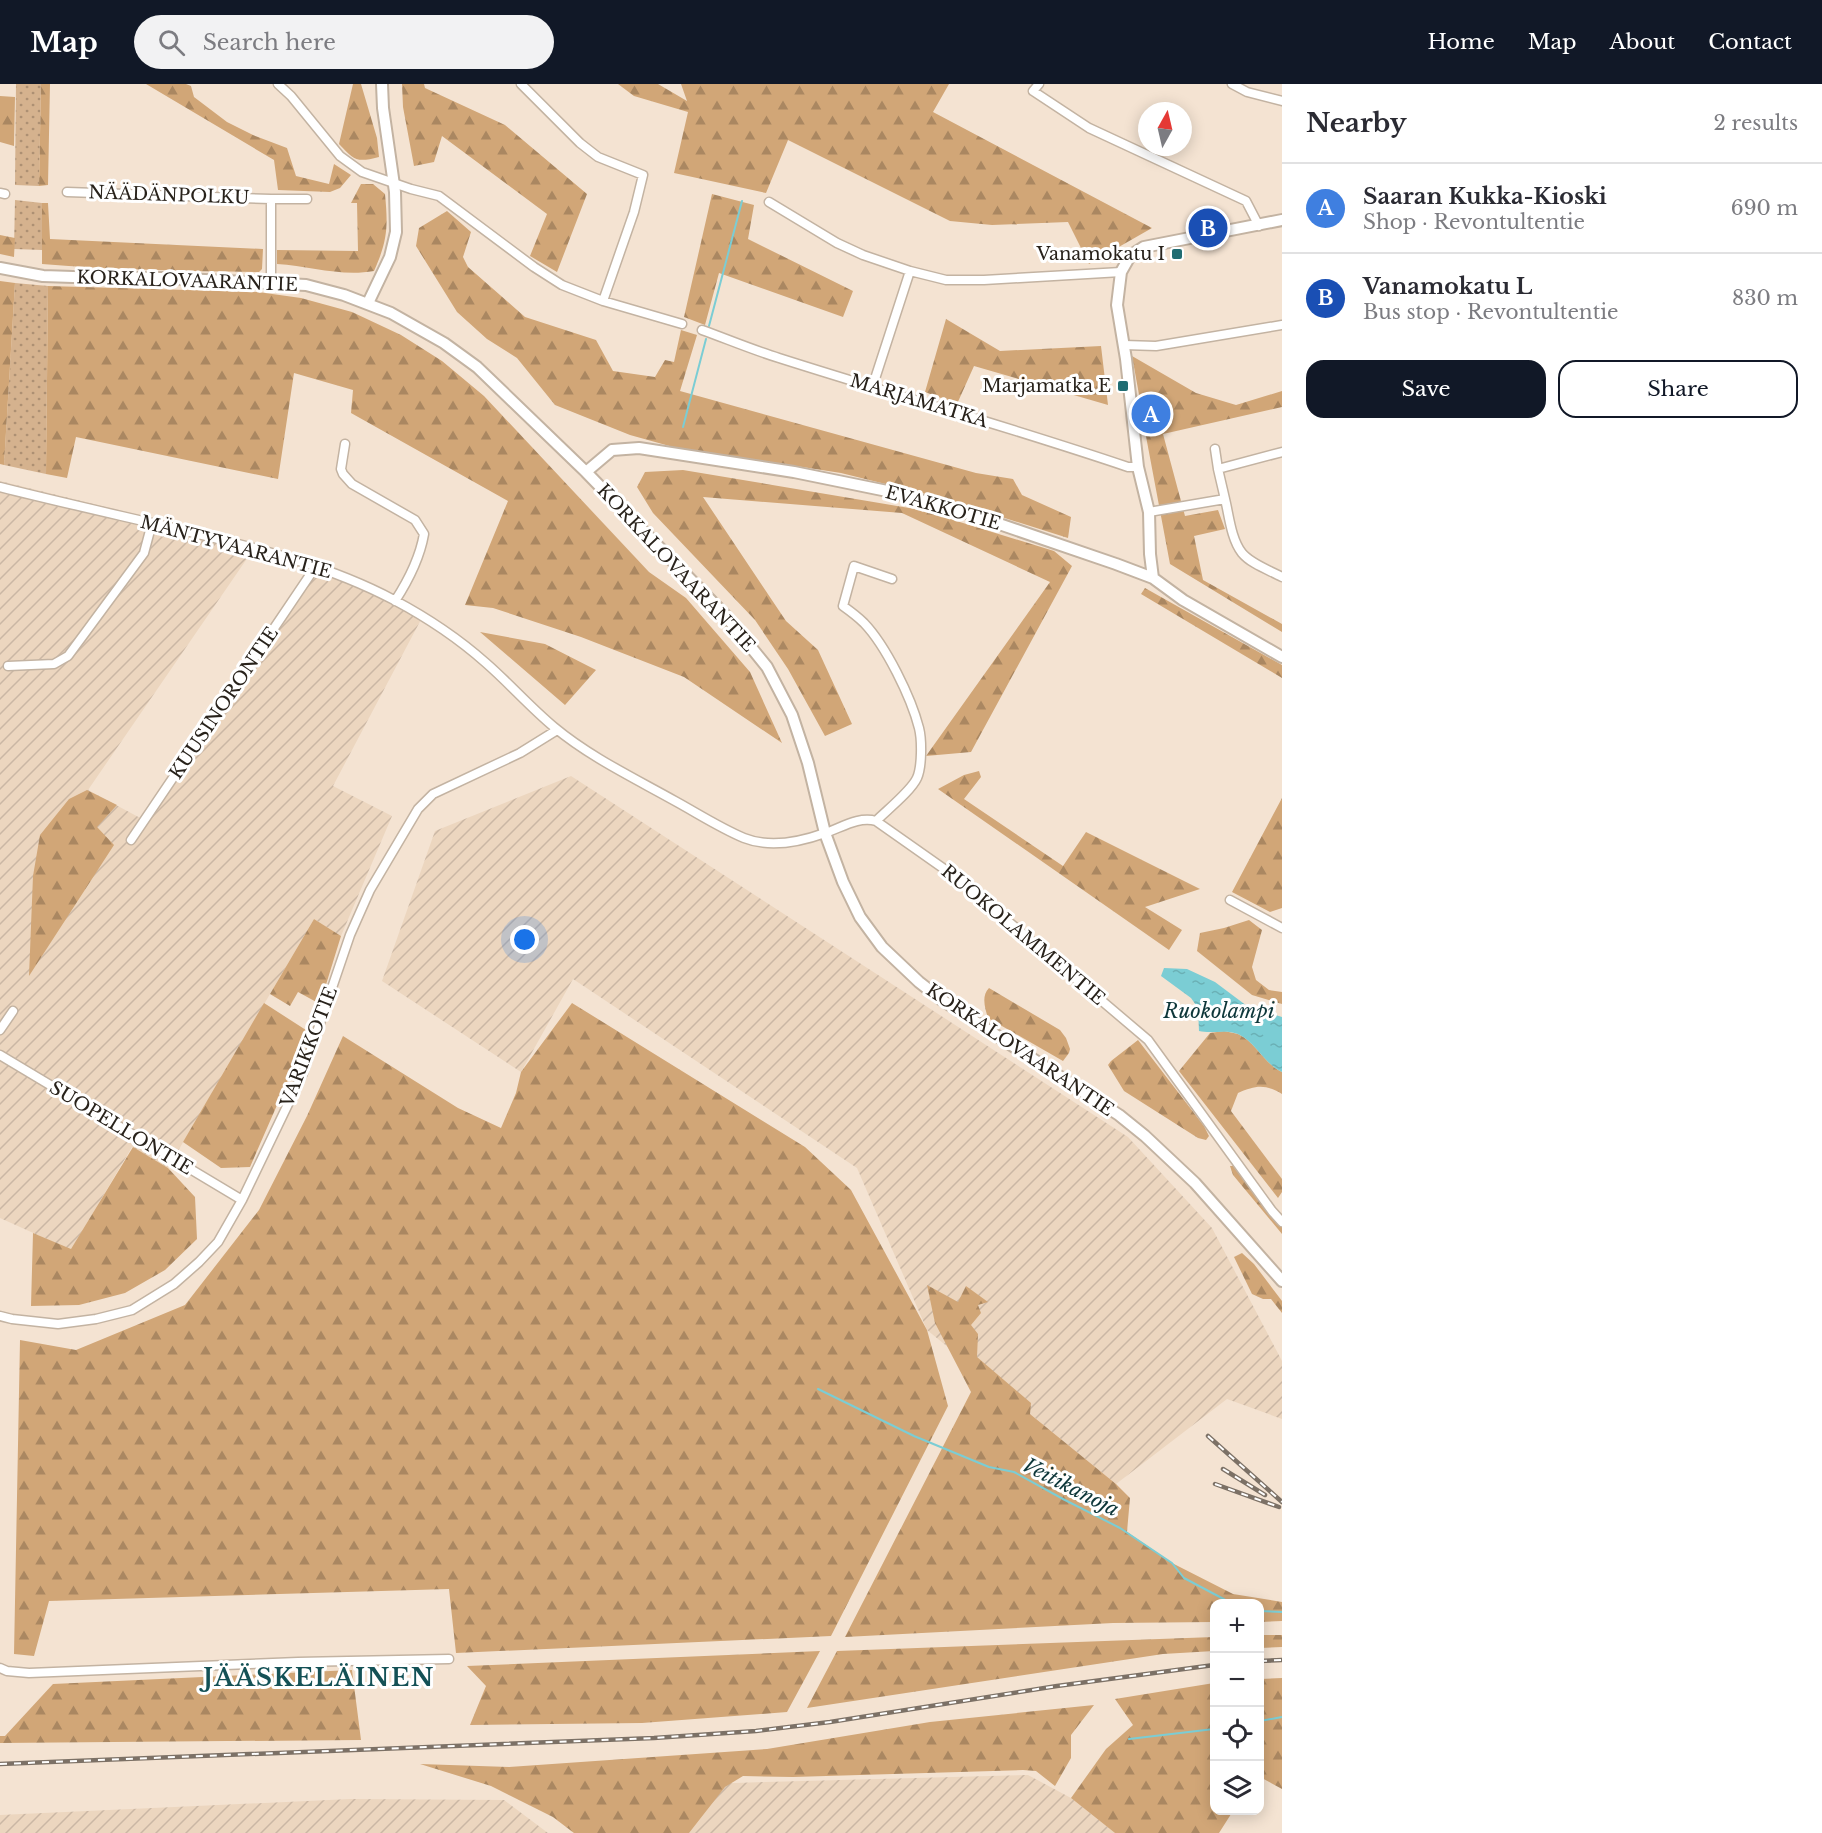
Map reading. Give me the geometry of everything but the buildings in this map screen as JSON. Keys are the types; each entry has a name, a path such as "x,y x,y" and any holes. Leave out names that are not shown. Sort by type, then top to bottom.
{"street":[{"path":"278,84 291,96 325,138 347,161 362,172 439,196 549,278 562,285 603,301 682,324"},
{"path":"368,303 390,257 396,232 394,182 383,108 382,84"},
{"path":"521,84 580,143 598,157 643,175 634,212 603,301"},
{"path":"1038,84 1033,91 1089,128 1246,201 1259,226"},
{"path":"1232,84 1247,92 1282,101"},
{"name":"NÄÄDÄNPOLKU","path":"67,192 307,199"},
{"name":"NÄÄDÄNPOLKU","path":"271,199 271,282"},
{"path":"769,202 837,243 863,255 946,280 1120,272"},
{"path":"1153,578 1149,512 1138,467 1117,305 1120,272 1130,256 1144,247 1282,220"},
{"name":"KORKALOVAARANTIE","path":"0,268 43,276 271,282 306,285 344,294 391,313 477,367 586,472 725,615 767,667 792,715 808,763 825,833 847,891 861,917 882,946 919,982 942,1000 1119,1115 1145,1136 1195,1183 1282,1281"},
{"path":"872,388 910,271"},
{"path":"1124,345 1156,346 1282,326"},
{"name":"MARJAMATKA","path":"702,330 771,356 872,388 1026,433 1128,466 1138,467"},
{"path":"345,444 341,469 343,474 352,484 415,520 424,534 422,547 395,601"},
{"name":"EVAKKOTIE","path":"586,472 612,450 639,448 794,472 892,492 968,513 1153,578 1183,600 1282,657"},
{"path":"1215,449 1236,542 1242,553 1282,577"},
{"path":"1218,469 1282,452"},
{"name":"MÄNTYVAARANTIE","path":"0,487 246,546 316,566 352,580 395,601 445,632 485,662 557,730 620,771 745,838 770,844 800,840 868,819 876,821"},
{"path":"1149,512 1225,499"},
{"path":"8,666 54,664 68,656 144,553 152,523"},
{"name":"KUUSINORONTIE","path":"131,840 316,566"},
{"path":"876,821 917,778 921,762 920,730 908,696 881,645 864,623 843,606 855,566 891,579"},
{"name":"VARIKKOTIE","path":"0,1316 58,1324 96,1319 132,1310 174,1284 199,1262 218,1242 242,1200 303,1073 350,935 370,890 418,809 433,794 520,753 557,730"},
{"name":"RUOKOLAMMENTIE","path":"876,821 957,878 1148,1040 1282,1222"},
{"path":"1230,900 1282,928"},
{"path":"0,1030 13,1011"},
{"name":"SUOPELLONTIE","path":"0,1055 242,1200"},
{"path":"0,1668 29,1673 298,1662 449,1659"}],"shaded area":[{"path":"16,84 41,84 39,186 15,185"},
{"path":"15,200 42,203 42,250 14,249"},
{"path":"15,283 48,286 46,474 4,465"},
{"path":"0,481 257,544 88,790 144,820 322,562 425,612 333,786 392,816 341,936 314,919 168,1168 132,1147 71,1250 0,1218"},
{"path":"571,776 1128,1137 1212,1228 1282,1361 1282,1419 1227,1399 1116,1484 927,1330 857,1168 573,979 521,1072 382,981 435,831"},
{"path":"1028,1775 1071,1798 1115,1833 574,1833 553,1817 501,1791 766,1782"},
{"path":"350,1799 504,1800 548,1833 0,1833 0,1815"}],"green space":[{"path":"41,84 50,84 48,185 39,186"},
{"path":"146,84 191,86 194,97 227,122 287,148 296,176 329,184 334,164 351,175 340,188 330,192 278,190 274,160"},
{"path":"353,84 361,84 377,138 379,157 356,159 339,144"},
{"path":"402,84 424,84 425,88 505,125 587,194 557,272 530,256 547,214 442,136 434,162 414,166 403,107"},
{"path":"618,84 658,84 687,101 681,84 949,84 933,112 1152,228 1089,264 1068,222 992,225 950,221 788,140 766,193 674,173 688,112 634,96"},
{"path":"0,96 15,97 14,146 0,142"},
{"path":"361,184 373,184 385,194 386,233 374,271 350,273 277,264 277,250 358,251 357,203 351,203"},
{"path":"712,194 754,205 748,239 853,291 843,317 719,273 705,325 684,317"},
{"path":"42,203 48,203 50,239 263,249 262,269 259,272 178,271 42,264"},
{"path":"447,211 471,232 463,257 468,267 525,317 596,340 613,371 655,377 665,360 674,362 681,330 697,335 680,391 976,473 1013,479 1022,495 1071,517 1068,538 942,498 841,473 673,447 630,435 555,405 517,358 487,339 457,312 416,246 419,228"},
{"path":"0,235 15,238 14,257 0,254"},
{"path":"0,281 15,283 4,465 0,464"},
{"path":"48,286 258,292 301,298 352,312 401,335 442,361 484,396 649,572 686,598 750,672 782,743 684,677 581,637 493,608 465,605 508,501 351,413 353,390 294,373 278,479 76,437 67,478 46,474"},
{"path":"946,319 1000,351 1101,346 1108,405 974,366 957,404 925,392"},
{"path":"1132,356 1196,393 1236,405 1282,391 1282,407 1163,434 1185,516 1218,510 1225,529 1194,536 1203,580 1282,624 1282,632 1170,564 1145,431 1158,418 1156,404 1140,400"},
{"path":"683,470 921,510 1054,551 1072,566 971,752 926,756 1050,582 902,513 703,497 786,621 818,650 852,724 825,736 788,669 755,620 653,513 637,487 645,472"},
{"path":"1145,588 1282,665 1282,678 1141,594"},
{"path":"480,632 545,644 596,670 565,705"},
{"path":"979,771 981,777 964,799 1063,866 1086,832 1200,889 1145,907 1182,930 1169,950 938,789 964,775"},
{"path":"87,790 117,805 97,827 114,845 29,976 33,876 40,835 69,799"},
{"path":"1282,798 1282,908 1270,912 1232,892"},
{"path":"314,919 341,936 320,1004 298,992 290,1006 270,994"},
{"path":"1249,920 1262,930 1252,967 1256,980 1269,990 1282,992 1282,1004 1252,995 1197,951 1200,933"},
{"path":"989,988 1060,1030 1070,1049 1063,1061 988,1018 984,998"},
{"path":"264,1003 309,1032 250,1167 221,1168 183,1142"},
{"path":"572,1003 805,1147 851,1190 927,1330 948,1406 831,1636 456,1653 449,1589 49,1601 34,1656 14,1654 20,1340 76,1350 185,1305 259,1210 307,1116 343,1036 458,1108 501,1128 516,1093 521,1072"},
{"path":"1224,1031 1245,1038 1270,1064 1282,1072 1282,1094 1265,1087 1250,1088 1238,1093 1231,1111 1282,1179 1282,1192 1278,1198 1179,1071 1210,1033"},
{"path":"1138,1040 1204,1126 1209,1136 1206,1140 1198,1138 1124,1091 1108,1065"},
{"path":"133,1147 168,1168 195,1197 197,1239 165,1270 125,1293 79,1305 31,1306 33,1233 71,1249"},
{"path":"1230,1166 1233,1166 1282,1227 1282,1234 1233,1175"},
{"path":"1242,1253 1254,1264 1282,1301 1282,1313 1271,1299 1263,1299 1252,1294 1234,1257"},
{"path":"927,1285 958,1302 966,1286 988,1302 978,1305 981,1313 971,1325 978,1334 977,1357 1031,1403 1030,1414 1130,1498 1127,1532 1172,1563 1233,1594 1264,1599 1210,1599 1210,1622 1113,1623 845,1637 971,1392 935,1323"},
{"path":"1264,1599 1282,1602 1282,1621 1264,1622"},
{"path":"1264,1635 1282,1635 1282,1647 1264,1648"},
{"path":"1210,1637 1210,1651 1163,1654 807,1708 837,1651"},
{"path":"820,1651 787,1712 642,1723 470,1725 486,1686 467,1666"},
{"path":"352,1670 361,1740 0,1743 0,1736 5,1736 53,1684"},
{"path":"1282,1678 1282,1789 1264,1779 1264,1679"},
{"path":"1210,1684 1210,1815 1230,1815 1219,1833 1115,1833 1071,1798 1106,1749 1133,1725 1115,1699"},
{"path":"1094,1705 1071,1735 1071,1758 1055,1786 1036,1771 1023,1770 793,1777 743,1776 725,1787 689,1833 574,1833 553,1817 491,1786 420,1764 509,1767 767,1749 930,1722"}],"water":[{"name":"Ruokolampi","path":"1164,968 1187,969 1215,982 1247,1006 1282,1017 1282,1072 1238,1034 1199,1031 1198,1008 1191,998 1161,976"}],"waterway":[{"path":"709,326 742,201"},
{"path":"683,427 706,339"},
{"name":"Veitikanoja","path":"818,1389 914,1436 989,1467 1014,1472 1120,1528 1172,1563 1184,1578 1224,1599"},
{"name":"Veitikanoja","path":"1264,1611 1282,1612"},
{"path":"1264,1720 1282,1717"},
{"path":"1129,1739 1210,1729"}],"railway":[{"path":"1208,1436 1282,1502"},
{"path":"1223,1469 1265,1495"},
{"path":"1215,1484 1279,1507"},
{"path":"1264,1661 1282,1660"},
{"path":"0,1764 654,1738 756,1731 1210,1666"}],"place":[{"name":"Vanamokatu L","path":"1208,228"},
{"name":"Vanamokatu I","path":"1177,254"},
{"name":"Marjamatka E","path":"1123,386"},
{"name":"Saaran Kukka-Kioski","path":"1151,414"}],"district":[{"name":"JÄÄSKELÄINEN","path":"319,1678"}]}
